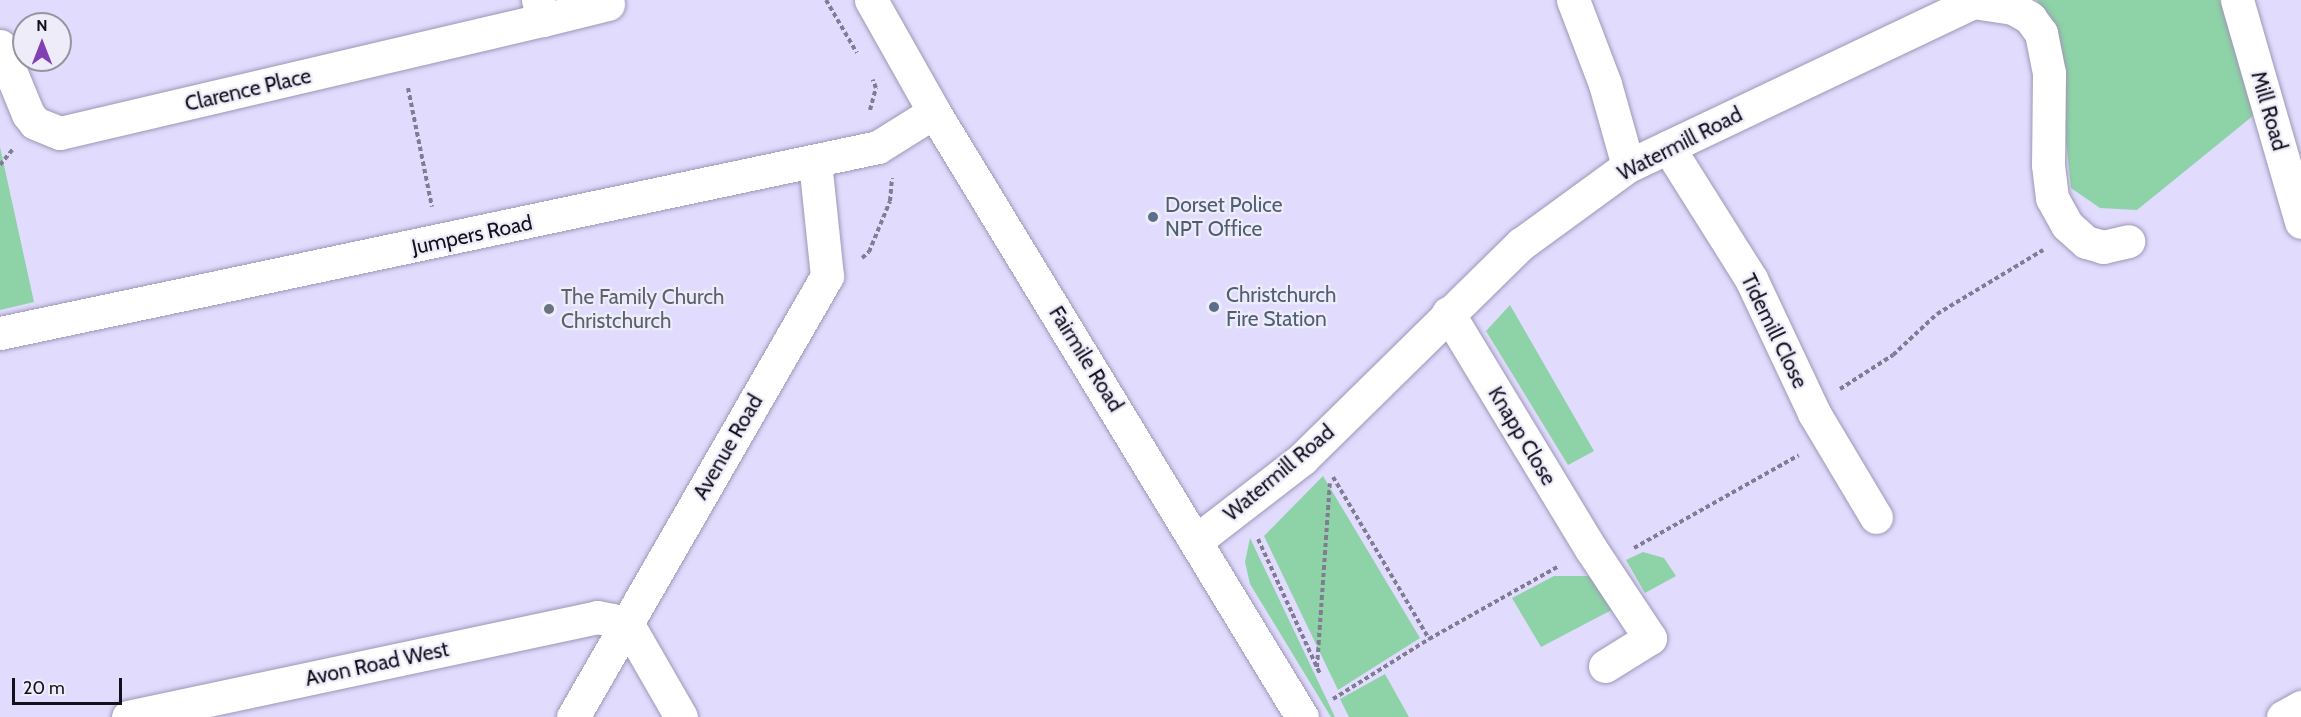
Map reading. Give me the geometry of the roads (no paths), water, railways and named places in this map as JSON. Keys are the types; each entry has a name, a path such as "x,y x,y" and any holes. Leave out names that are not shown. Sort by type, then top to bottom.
{"street":[{"name":"Fairmile Road","path":"871,0 934,112 1197,540 1302,717"},
{"path":"1573,0 1605,84 1628,166"},
{"name":"Mill Road","path":"2237,0 2301,222"},
{"name":"Watermill Road","path":"1197,540 1302,459 1521,244 1628,166 1973,2 1995,2 2030,18 2042,33 2049,73 2048,165 2052,198 2080,237 2103,247 2128,241"},
{"name":"Clarence Place","path":"0,46 28,114 35,123 60,133 401,55 541,10 608,4"},
{"name":"Jumpers Road","path":"0,333 815,162 878,147 934,112"},
{"name":"Tidemill Close","path":"1668,147 1751,279 1809,404 1876,517"},
{"name":"Avenue Road","path":"573,717 827,276 815,162"},
{"name":"Knapp Close","path":"1448,314 1596,556 1650,638 1605,666"},
{"name":"Avon Road West","path":"128,717 597,617 627,623"},
{"path":"627,623 681,717"},
{"path":"2283,717 2301,706"}],"place":[{"name":"Dorset Police NPT Office","path":"1153,217"},
{"name":"Christchurch Fire Station","path":"1214,307"},
{"name":"The Family Church Christchurch","path":"549,309"}]}
